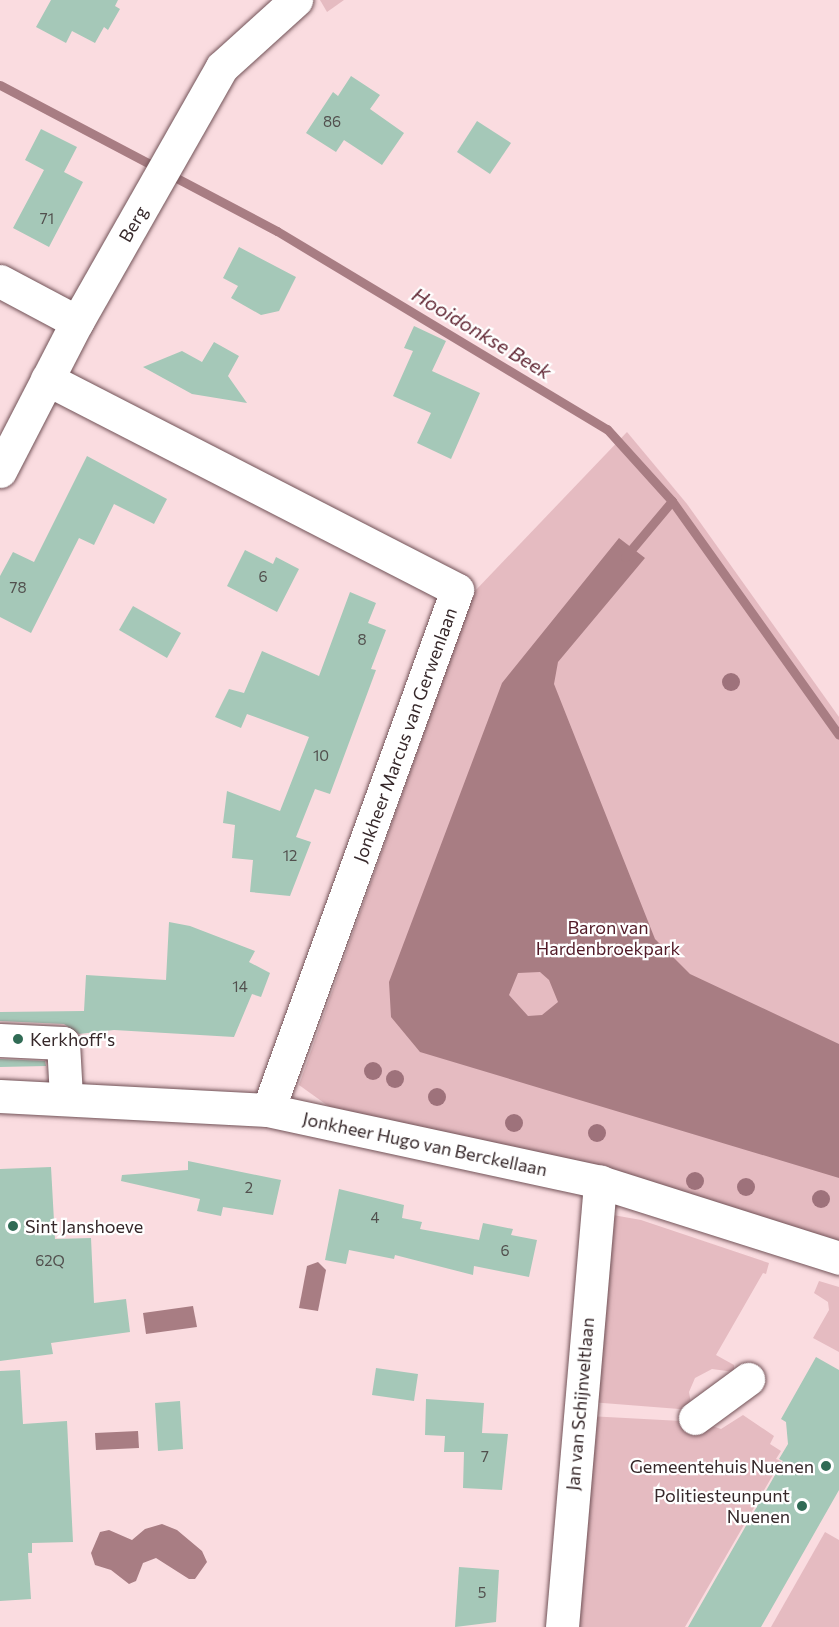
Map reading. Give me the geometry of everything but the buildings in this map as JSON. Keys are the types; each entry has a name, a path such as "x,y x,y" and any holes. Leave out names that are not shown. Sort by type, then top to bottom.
{"street":[{"name":"Berg","path":"0,471 77,322 156,184 170,153 222,67 296,0"},
{"path":"0,281 77,322"},
{"name":"Jonkheer Marcus van Gerwenlaan","path":"47,379 457,590 268,1110"},
{"path":"0,1040 63,1043 66,1096"},
{"name":"Jonkheer Hugo van Berckellaan","path":"0,1096 66,1096 268,1110 600,1182 839,1258"},
{"name":"Jan van Schijnveltlaan","path":"562,1627 600,1182"}],"green space":[{"path":"320,0 344,0 327,12"},
{"name":"Baron van Hardenbroekpark","path":"627,432 687,504 839,717 839,1257 331,1108 299,1085 474,592"},
{"path":"613,1215 641,1220 769,1263 766,1274 763,1273 716,1355 734,1365 734,1372 712,1369 695,1378 689,1392 692,1410 590,1402"},
{"path":"819,1281 839,1287 839,1352 813,1338 829,1310 828,1302 814,1293"},
{"path":"743,1415 774,1436 770,1444 781,1451 776,1459 781,1461 685,1627 573,1627 588,1416 700,1422 721,1429"},
{"path":"825,1532 839,1540 839,1627 771,1627"}],"shaded area":[{"path":"619,538 645,558 558,662 554,684 655,939 690,974 839,1044 839,1178 420,1052 391,1017 389,982 502,683","holes":["540,972 549,980 558,1002 542,1015 528,1016 509,995 518,973"]},
{"path":"318,1262 326,1270 318,1311 299,1308 307,1266"},
{"path":"193,1306 197,1327 146,1334 143,1313"},
{"path":"138,1431 139,1448 96,1450 95,1433"},
{"path":"162,1524 177,1530 202,1551 207,1562 195,1579 189,1579 156,1558 143,1563 136,1581 129,1584 111,1570 95,1565 91,1553 100,1532 109,1530 132,1540 145,1529"}],"waterway":[{"name":"Hooidonkse Beek","path":"0,85 277,231 607,429 672,501 839,735"},
{"path":"625,557 672,501"}],"place":[{"name":"Kerkhoff's","path":"18,1039"},
{"name":"Sint Janshoeve","path":"13,1226"},
{"name":"Gemeentehuis Nuenen","path":"826,1466"},
{"name":"Politiesteunpunt Nuenen","path":"802,1506"}]}
